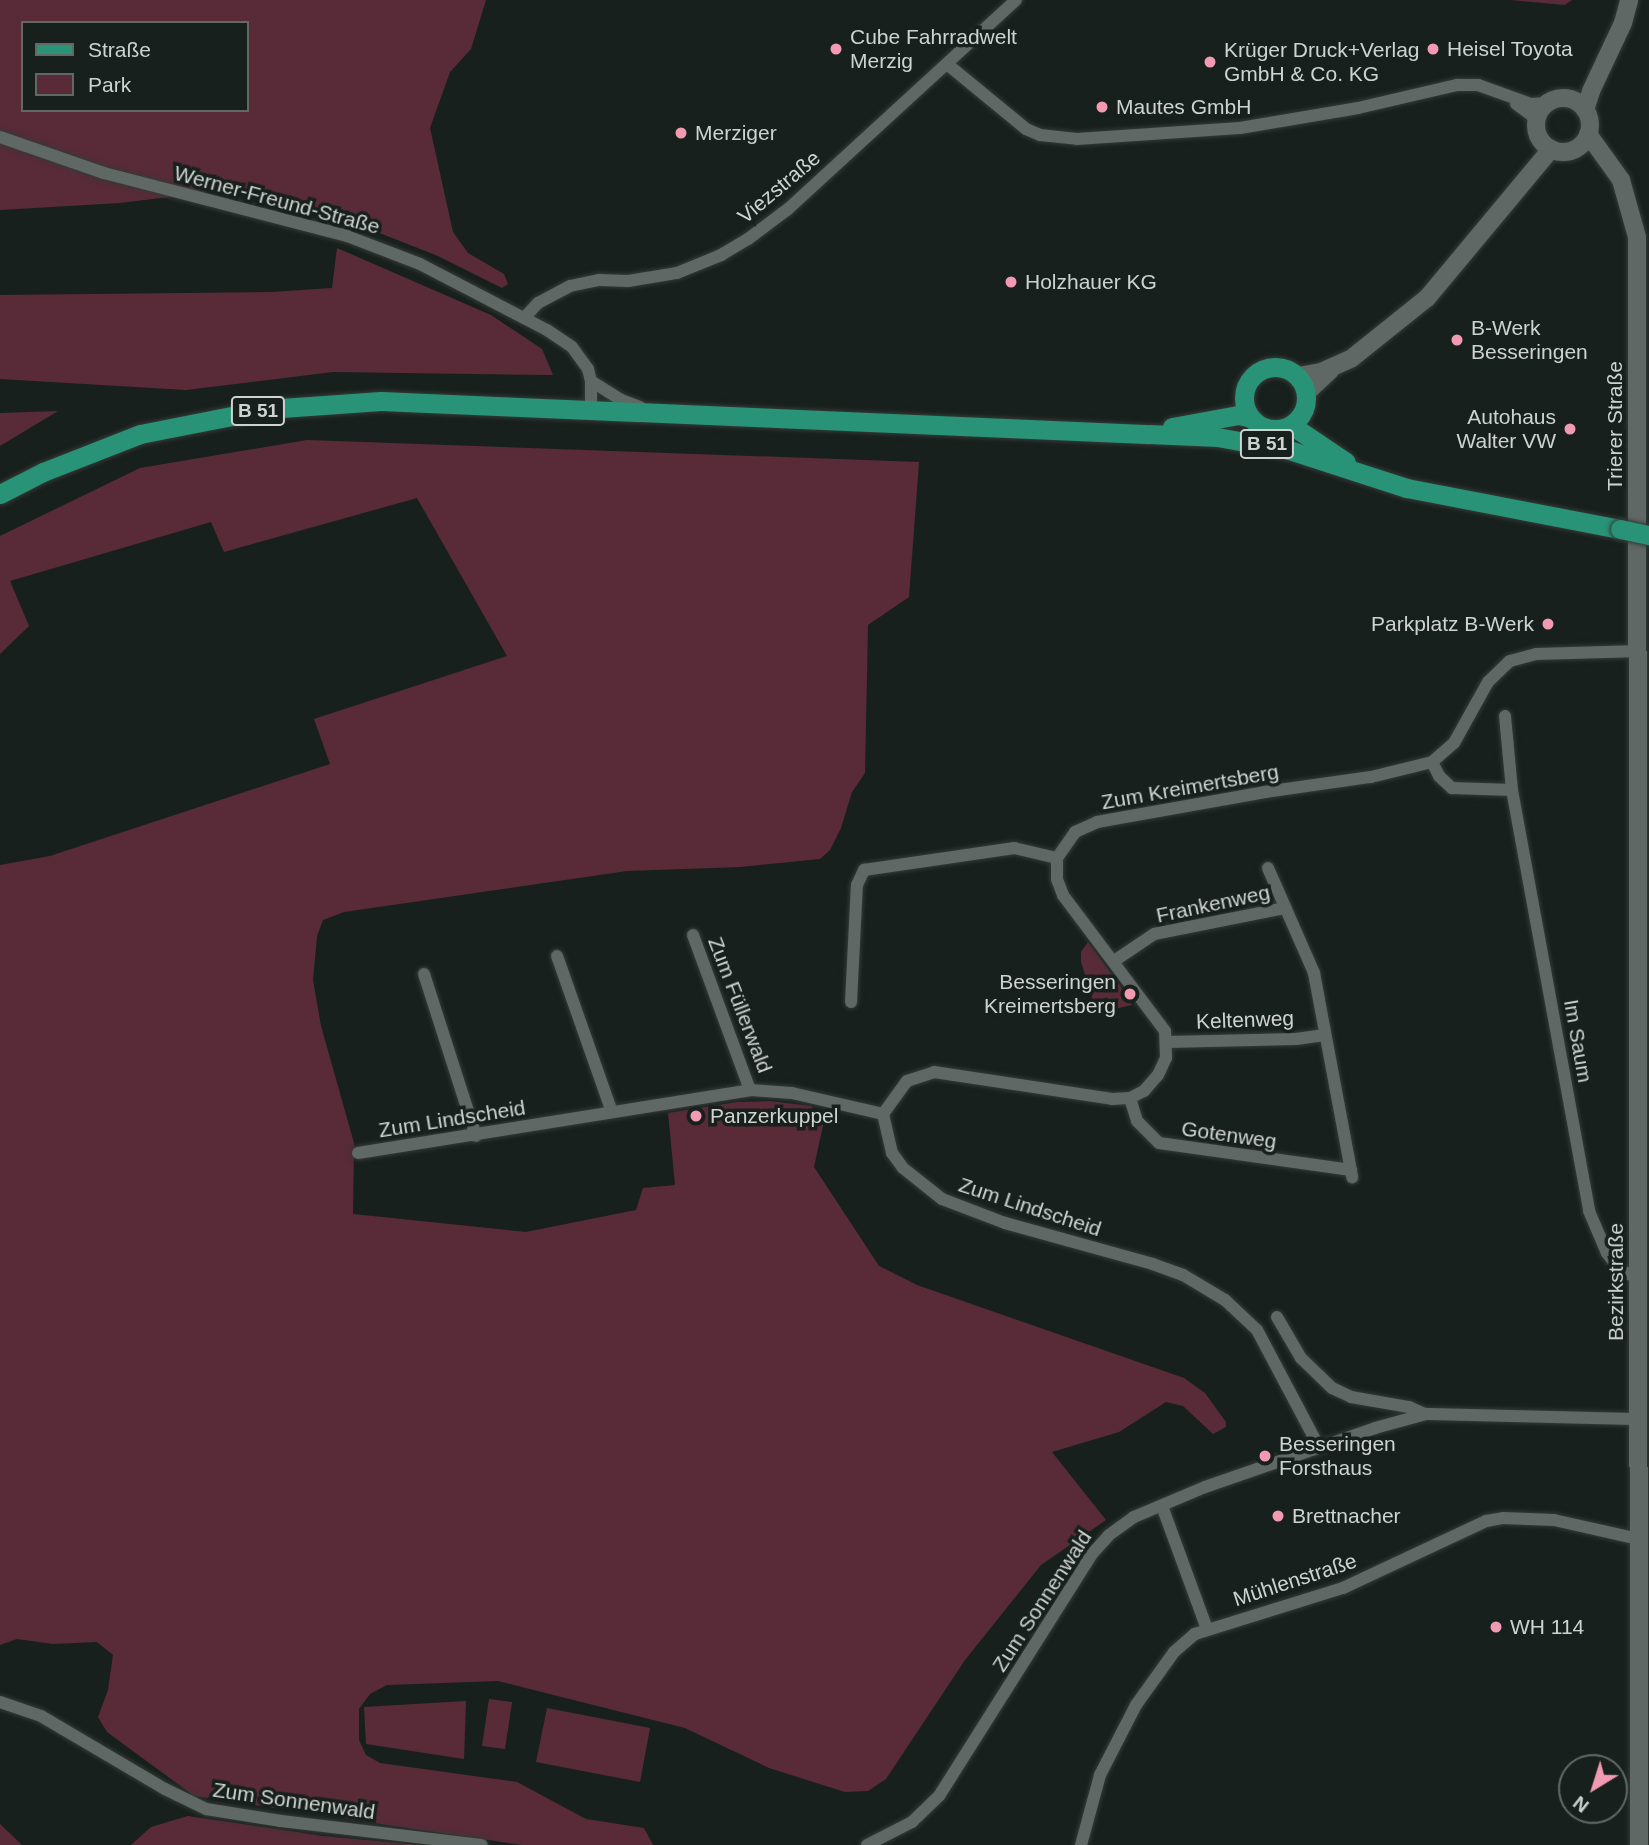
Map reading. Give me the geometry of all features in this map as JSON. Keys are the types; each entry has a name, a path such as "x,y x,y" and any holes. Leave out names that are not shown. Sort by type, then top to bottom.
{"main road":[{"path":"1267,368 1287,368 1302,384 1306,407 1295,421 1272,429 1251,418 1244,397 1250,379 1267,368"},
{"name":"B 51","path":"1189,424 1238,404 1244,397"},
{"name":"B 51","path":"0,494 43,472 140,434 267,409 381,401 1073,433 1137,432 1217,437 1270,445 1391,484 1649,535"},
{"name":"B 51","path":"1137,432 1239,415 1251,418"},
{"name":"B 51","path":"1295,421 1328,450 1391,484"}],"street":[{"name":"Viezstraße","path":"524,318 538,303 570,286 599,280 653,278 677,273 721,255 748,239 788,209 1016,0"},
{"path":"947,64 1026,129 1040,135 1077,139 1240,128 1358,108 1457,85 1478,85 1542,111 1570,99 1580,88 1613,35 1628,2"},
{"path":"1585,110 1591,91 1623,23 1628,2"},
{"path":"1501,94 1531,104 1542,111"},
{"path":"1546,143 1565,152 1583,141 1589,117 1585,110 1570,99"},
{"path":"1302,384 1371,345 1427,298 1469,251 1546,143 1542,111"},
{"name":"Werner-Freund-Straße","path":"0,137 104,173 347,236 420,264 524,318 572,347 588,369 592,381 621,400 675,415"},
{"name":"Trierer Straße","path":"1583,141 1628,202 1637,237 1639,720"},
{"path":"591,410 592,381"},
{"path":"1512,790 1452,788 1438,776 1432,762 1454,743 1489,682 1510,662 1536,654 1640,651"},
{"name":"Im Saum","path":"1504,716 1512,790 1589,1211 1607,1253 1619,1269 1639,1279"},
{"name":"Bezirkstraße","path":"1639,720 1639,1845"},
{"name":"Zum Kreimertsberg","path":"1057,858 1075,832 1097,822 1265,792 1371,777 1432,762"},
{"path":"851,1002 857,885 864,870 1014,848 1057,858 1057,879 1063,895 1157,1017 1167,1042 1166,1058 1158,1075 1144,1091 1130,1098 1088,1096 934,1072 906,1081 883,1114"},
{"name":"Frankenweg","path":"1268,868 1314,973"},
{"name":"Frankenweg","path":"1114,961 1154,934 1285,908"},
{"name":"Zum Füllerwald","path":"692,935 751,1090"},
{"path":"557,956 612,1112"},
{"name":"Keltenweg","path":"1314,973 1338,1089"},
{"path":"424,974 476,1136"},
{"name":"Keltenweg","path":"1167,1042 1296,1038 1325,1034"},
{"name":"Gotenweg","path":"1130,1098 1137,1121 1158,1143 1351,1174 1338,1089"},
{"name":"Zum Lindscheid","path":"358,1153 751,1090 792,1093 883,1114 892,1153 910,1175 942,1199 1005,1223 1153,1264 1203,1286 1224,1300 1257,1330 1319,1447"},
{"name":"Zum Sonnenwald","path":"1277,1317 1301,1358 1332,1388 1351,1397 1409,1407 1426,1414"},
{"name":"Zum Sonnenwald","path":"867,1845 912,1822 939,1796 1100,1544 1124,1522 1319,1447 1426,1414 1638,1419"},
{"path":"1162,1506 1207,1629"},
{"name":"Mühlenstraße","path":"1081,1845 1100,1775 1136,1705 1174,1652 1207,1629 1343,1588 1468,1527 1494,1519 1554,1520 1638,1539"},
{"name":"Zum Sonnenwald","path":"0,1702 41,1716 165,1789 206,1809 281,1821 482,1845"}],"green space":[{"path":"0,0 486,0 471,49 450,72 430,128 453,232 468,253 504,274 508,284 502,288 438,256 349,221 226,190 120,203 0,210"},
{"path":"1510,0 1572,0 1565,5"},
{"path":"337,248 491,315 542,349 553,375 333,372 186,390 0,379 0,295 272,292 332,288"},
{"path":"58,411 0,446 0,413"},
{"path":"307,440 919,462 909,597 868,625 865,773 852,792 841,828 830,850 820,859 740,867 627,871 344,912 323,920 317,936 313,980 321,1026 354,1143 353,1214 526,1232 636,1210 643,1188 675,1185 668,1113 737,1102 770,1101 811,1106 824,1121 814,1167 879,1266 917,1285 1184,1378 1205,1393 1226,1422 1226,1427 1213,1434 1183,1406 1166,1402 1119,1432 1052,1452 1106,1520 1041,1565 965,1660 886,1779 868,1791 845,1792 769,1768 685,1728 498,1681 387,1685 370,1694 359,1709 359,1740 366,1755 380,1763 517,1782 586,1819 644,1828 653,1845 521,1845 194,1796 107,1732 98,1717 108,1690 113,1655 97,1642 53,1644 17,1639 0,1645 0,865 50,856 330,764 314,719 507,656 417,498 224,552 211,522 10,581 29,626 0,654 0,536 140,468"},
{"path":"1088,942 1132,1005 1097,1013 1081,962 1081,952"},
{"path":"489,1699 512,1702 505,1749 482,1746"},
{"path":"466,1701 464,1759 366,1744 364,1707"},
{"path":"547,1708 650,1728 640,1782 536,1762"},
{"path":"188,1816 323,1836 420,1845 131,1845 151,1827"},
{"path":"0,1824 22,1845 0,1845"}],"place":[{"name":"Cube Fahrradwelt Merzig","path":"836,49"},
{"name":"Heisel Toyota","path":"1433,49"},
{"name":"Krüger Druck+Verlag GmbH & Co. KG","path":"1210,62"},
{"name":"Mautes GmbH","path":"1102,107"},
{"name":"Merziger","path":"681,133"},
{"name":"Holzhauer KG","path":"1011,282"},
{"name":"B-Werk Besseringen","path":"1457,340"},
{"name":"Autohaus Walter VW","path":"1570,429"},
{"name":"Parkplatz B-Werk","path":"1548,624"},
{"name":"Besseringen Kreimertsberg","path":"1130,994"},
{"name":"Panzerkuppel","path":"696,1116"},
{"name":"Besseringen Forsthaus","path":"1265,1456"},
{"name":"Brettnacher","path":"1278,1516"},
{"name":"WH 114","path":"1496,1627"}]}
